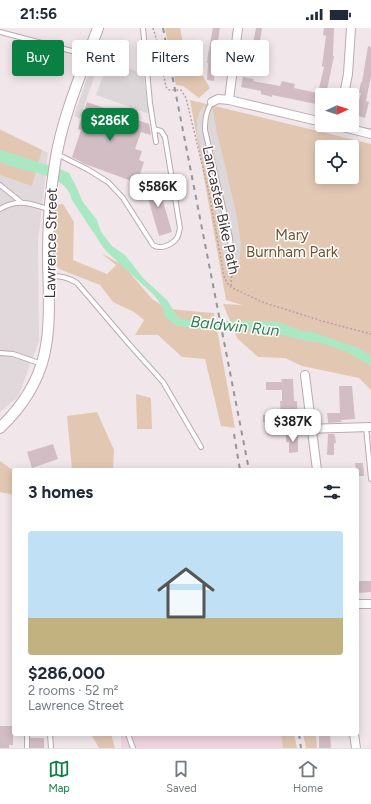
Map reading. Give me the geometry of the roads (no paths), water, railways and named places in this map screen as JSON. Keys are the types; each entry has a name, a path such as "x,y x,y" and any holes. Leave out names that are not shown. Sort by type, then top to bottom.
{"street":[{"name":"Lawrence Street","path":"94,40 98,28"},
{"path":"228,100 238,28"},
{"path":"345,88 348,74 351,28"},
{"name":"Lawrence Street","path":"0,428 31,391 42,364 49,332 48,223 51,189 56,158 74,92 80,76"},
{"path":"212,102 218,99 228,100 315,120"},
{"path":"359,131 371,134"},
{"path":"305,375 314,468"},
{"path":"271,430 369,427"},
{"path":"359,604 371,604"},
{"path":"354,736 356,748"}],"lane":[{"path":"143,28 150,103 156,142"},
{"path":"0,32 72,52"},
{"path":"212,102 207,109 205,130 230,238 232,264"},
{"path":"56,158 87,169 108,182 123,198 153,245 161,248 173,242 178,237 180,228 165,137 161,131 154,129"},
{"path":"0,185 21,203"},
{"path":"0,209 11,203 21,203 50,209"},
{"path":"49,276 63,276 77,283 163,382 201,448"},
{"path":"0,353 13,354 42,364"},
{"path":"369,427 371,479"},
{"path":"27,736 27,748"},
{"path":"50,736 51,748"},
{"path":"129,736 133,748"}],"water":[{"name":"Baldwin Run","path":"0,150 43,164 54,166 69,173 83,202 97,220 101,232 112,246 125,255 143,278 167,300 175,313 181,319 278,322 358,348 371,356 371,366 347,352 321,343 269,332 222,327 189,328 175,325 165,317 162,306 154,295 105,250 72,200 68,190 61,183 42,174 9,166 0,162"}],"railway":[{"path":"163,28 249,468"},
{"path":"234,434 240,468"},
{"path":"299,736 301,748"}],"park label":[{"name":"Mary Burnham Park","path":"292,244"}]}
